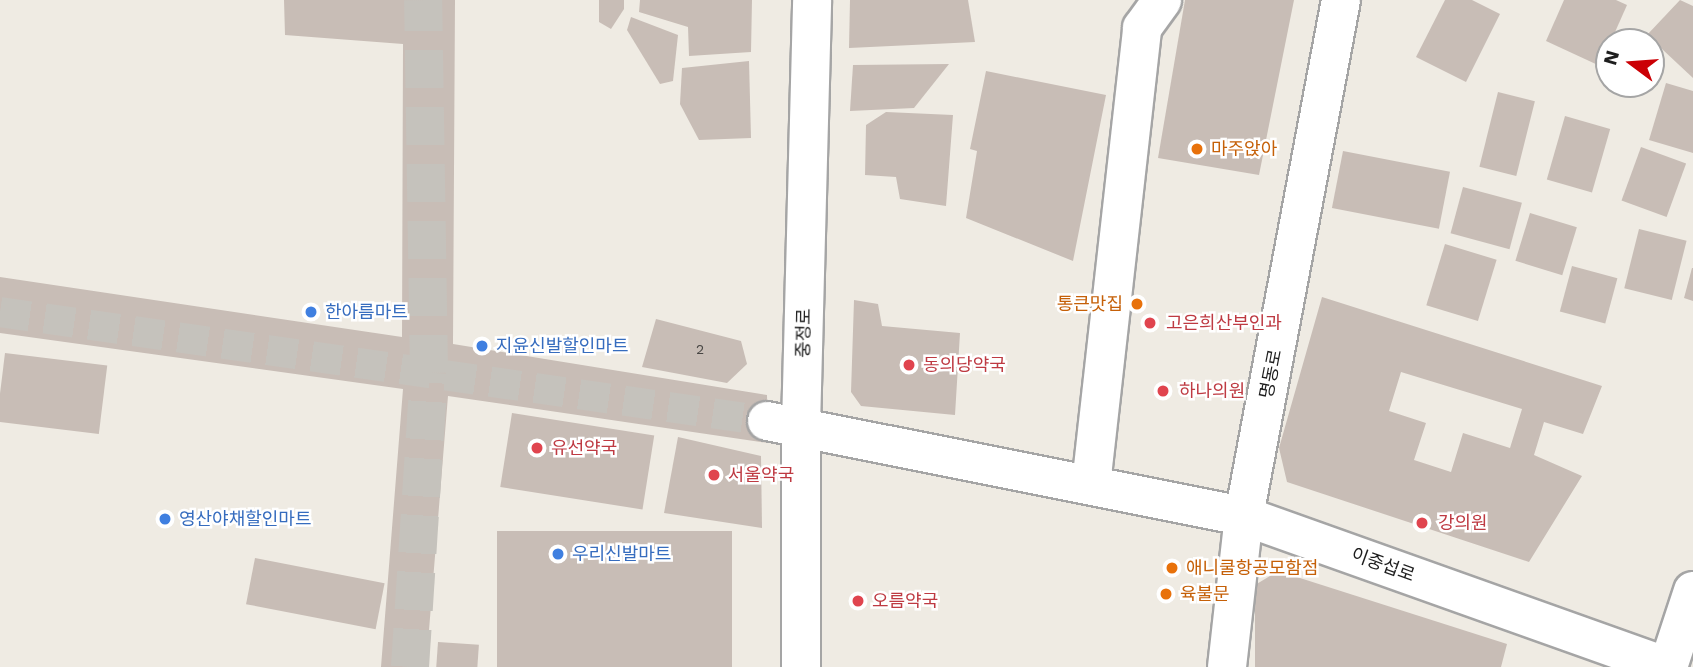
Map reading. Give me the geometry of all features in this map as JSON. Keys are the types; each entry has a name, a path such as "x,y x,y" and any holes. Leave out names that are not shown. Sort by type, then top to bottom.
{"street":[{"name":"중정로","path":"801,667 784,423 812,0"},
{"path":"1091,485 1142,28 1161,0"},
{"name":"명동로","path":"1227,667 1244,516 1341,0"},
{"name":"이중섭로","path":"784,423 1244,516 1668,667"},
{"path":"1668,667 1693,591"}],"building":[{"path":"284,0 455,0 453,344 767,395 768,443 448,396 426,667 381,667 403,389 0,333 0,277 402,337 403,44 285,35"},
{"path":"599,0 624,0 624,9 611,29 599,22"},
{"path":"640,0 752,0 751,52 689,56 688,27 639,12"},
{"path":"850,0 968,0 975,42 849,48"},
{"path":"1185,0 1294,0 1259,175 1158,158"},
{"path":"1445,0 1472,0 1500,14 1466,82 1416,57"},
{"path":"1564,0 1616,0 1627,5 1617,28 1595,28 1595,64 1546,41"},
{"path":"1680,0 1693,6 1693,78 1665,52 1665,28 1654,28"},
{"path":"631,17 678,35 673,81 660,84 627,30"},
{"path":"749,61 751,138 699,140 680,104 682,68"},
{"path":"949,64 914,108 850,111 853,65"},
{"path":"986,71 1106,95 1073,261 966,218 977,151 970,149"},
{"path":"1666,83 1693,91 1693,153 1649,140 1662,98 1665,98"},
{"path":"1498,92 1535,101 1516,176 1479,167"},
{"path":"886,112 953,115 946,206 900,199 896,177 865,175 866,125"},
{"path":"1565,116 1610,129 1592,192 1547,179"},
{"path":"1641,147 1686,163 1667,217 1622,201"},
{"path":"1343,151 1450,172 1439,229 1332,208"},
{"path":"1463,187 1522,203 1509,249 1451,233"},
{"path":"1530,213 1577,227 1562,275 1515,261"},
{"path":"1639,229 1687,241 1672,300 1624,288"},
{"path":"1445,244 1497,260 1478,321 1426,305"},
{"path":"1572,266 1617,278 1605,324 1560,311"},
{"path":"1693,268 1693,301 1684,298"},
{"path":"1322,297 1602,386 1583,434 1544,422 1534,455 1582,476 1529,562 1287,482 1279,448","holes":["1401,372 1522,409 1510,448 1463,433 1451,472 1414,460 1426,423 1389,411"]},
{"path":"854,300 878,304 882,326 960,333 955,415 861,406 851,392"},
{"path":"656,319 741,341 747,364 727,383 642,367"},
{"path":"5,353 107,366 99,434 0,422"},
{"path":"512,413 654,436 642,510 500,487"},
{"path":"678,437 761,456 762,528 664,513"},
{"path":"497,531 732,531 732,667 497,667"},
{"path":"255,558 385,583 376,629 246,604"},
{"path":"1278,571 1507,644 1501,667 1255,667 1255,585"},
{"path":"438,642 479,645 477,667 436,667"}],"tunnel":[{"path":"410,667 429,373 423,0"},
{"path":"0,312 767,421"}],"place":[{"name":"마주앉아","path":"1197,149"},
{"name":"통큰맛집","path":"1137,304"},
{"name":"한아름마트","path":"311,312"},
{"name":"고은희산부인과","path":"1150,323"},
{"name":"지윤신발할인마트","path":"482,346"},
{"name":"동의당약국","path":"909,365"},
{"name":"하나의원","path":"1163,391"},
{"name":"유선약국","path":"537,448"},
{"name":"서울약국","path":"714,475"},
{"name":"영산야채할인마트","path":"165,519"},
{"name":"강의원","path":"1422,523"},
{"name":"우리신발마트","path":"558,554"},
{"name":"애니쿨항공모함점","path":"1172,568"},
{"name":"육불문","path":"1166,594"},
{"name":"오름약국","path":"858,601"}]}
